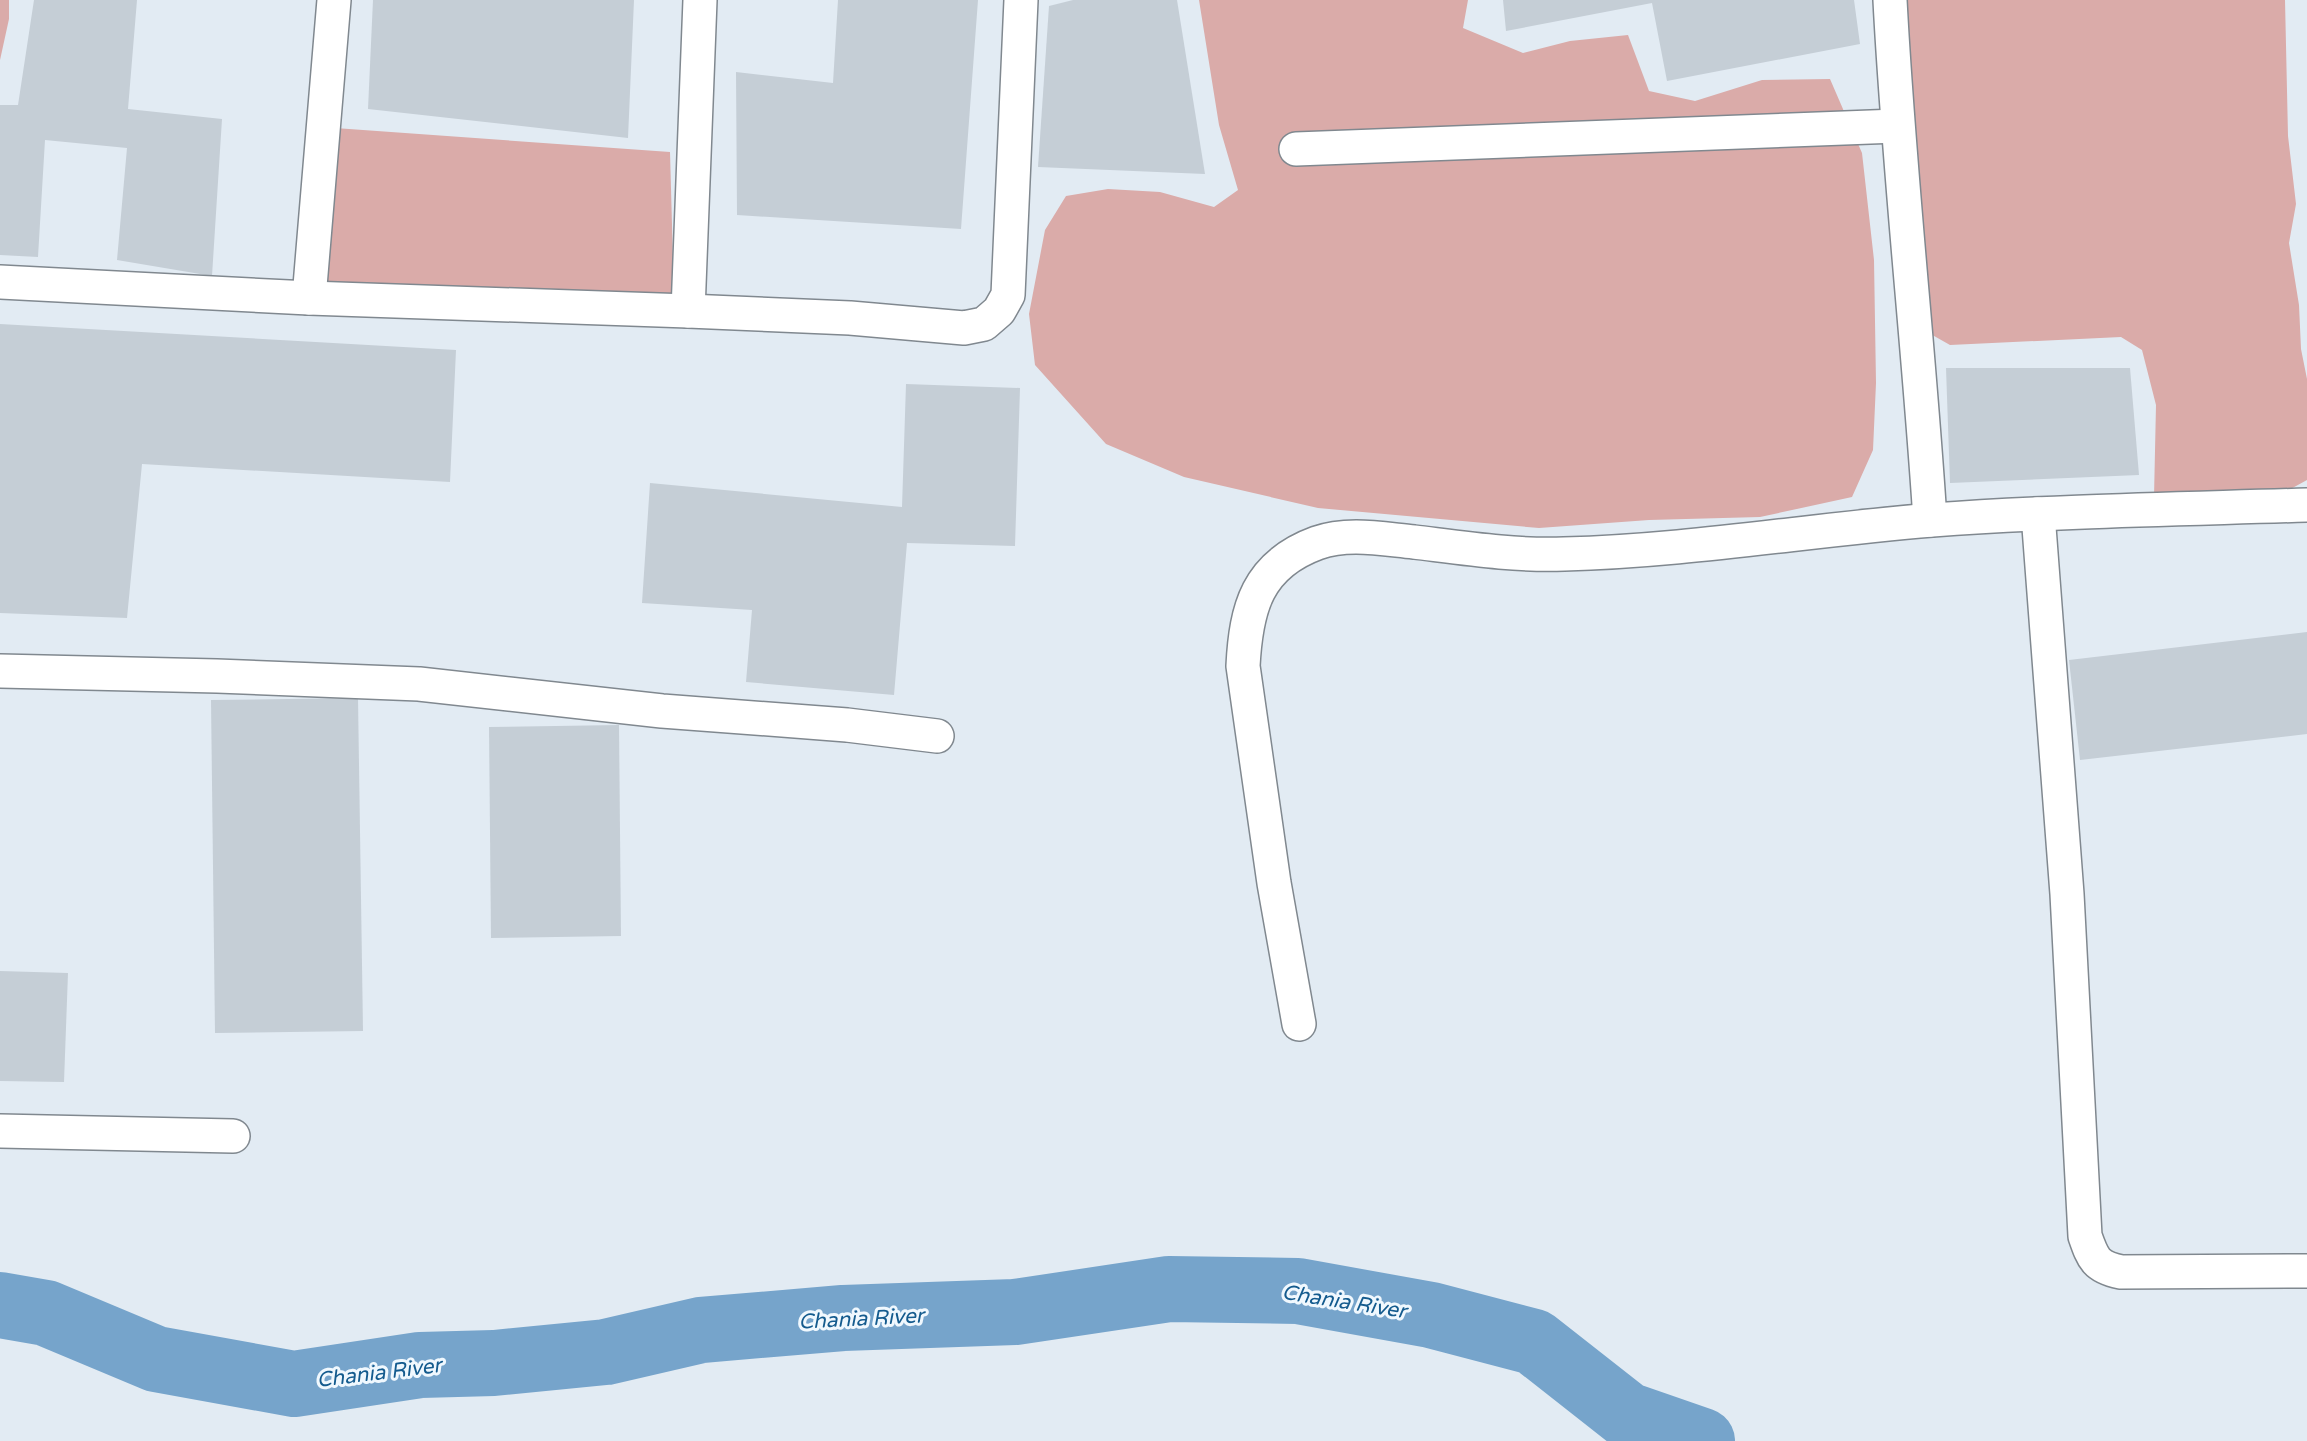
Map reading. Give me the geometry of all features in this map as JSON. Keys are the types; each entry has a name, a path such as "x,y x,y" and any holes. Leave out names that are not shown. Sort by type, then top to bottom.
{"street":[{"path":"309,298 334,0"},
{"path":"688,310 699,0"},
{"path":"0,282 309,298 688,310 850,318 964,328 984,324 999,311 1008,295 1013,231 1021,0"},
{"path":"1890,0 1897,126 1922,387 1930,520"},
{"path":"1296,149 1897,126"},
{"path":"1299,1024 1274,883 1243,666 1245,632 1252,605 1265,577 1290,555 1320,542 1358,536 1559,555 1656,551 1930,520 2307,505"},
{"path":"2038,514 2067,894 2085,1236 2092,1256 2105,1269 2121,1272 2307,1271"},
{"path":"0,671 418,684 662,711 847,725 937,736"},
{"path":"0,1131 233,1136"}],"shaded area":[{"path":"0,0 9,0 9,19 0,60"},
{"path":"1199,0 1468,0 1463,28 1523,53 1570,41 1628,35 1649,91 1695,101 1762,80 1830,79 1862,153 1874,260 1876,383 1873,450 1852,497 1760,517 1649,520 1539,528 1318,508 1184,477 1106,444 1035,365 1029,314 1045,230 1066,196 1108,189 1160,192 1214,207 1238,190 1219,125"},
{"path":"1897,0 2285,0 2288,136 2296,204 2289,243 2299,305 2301,349 2307,379 2307,480 2283,493 2154,497 2156,405 2142,350 2121,337 1950,345 1920,328"},
{"path":"335,128 670,152 674,298 324,285"}],"building":[{"path":"34,0 137,0 128,109 222,119 212,276 117,260 127,148 45,140 38,257 0,255 0,105 18,105"},
{"path":"373,0 634,0 628,138 368,109"},
{"path":"838,0 978,0 961,229 737,215 736,72 833,83"},
{"path":"1073,0 1177,0 1205,174 1038,167 1049,6"},
{"path":"1503,0 1854,0 1860,44 1667,81 1652,3 1506,31"},
{"path":"0,324 456,350 450,482 142,464 127,618 0,613"},
{"path":"1946,368 2130,368 2139,475 1950,483"},
{"path":"906,384 1020,388 1015,546 907,543 894,695 746,682 752,610 642,603 650,483 902,507"},
{"path":"2307,632 2307,734 2080,760 2069,660"},
{"path":"358,698 363,1031 215,1033 211,700"},
{"path":"619,725 621,936 491,938 489,727"},
{"path":"0,971 68,973 64,1082 0,1081"}],"waterway":[{"name":"Chania River","path":"0,1305 46,1313 156,1359 294,1384 420,1365 494,1363 606,1352 701,1330 843,1318 1015,1312 1169,1289 1298,1291 1431,1315 1534,1342 1627,1415 1702,1441"}]}
